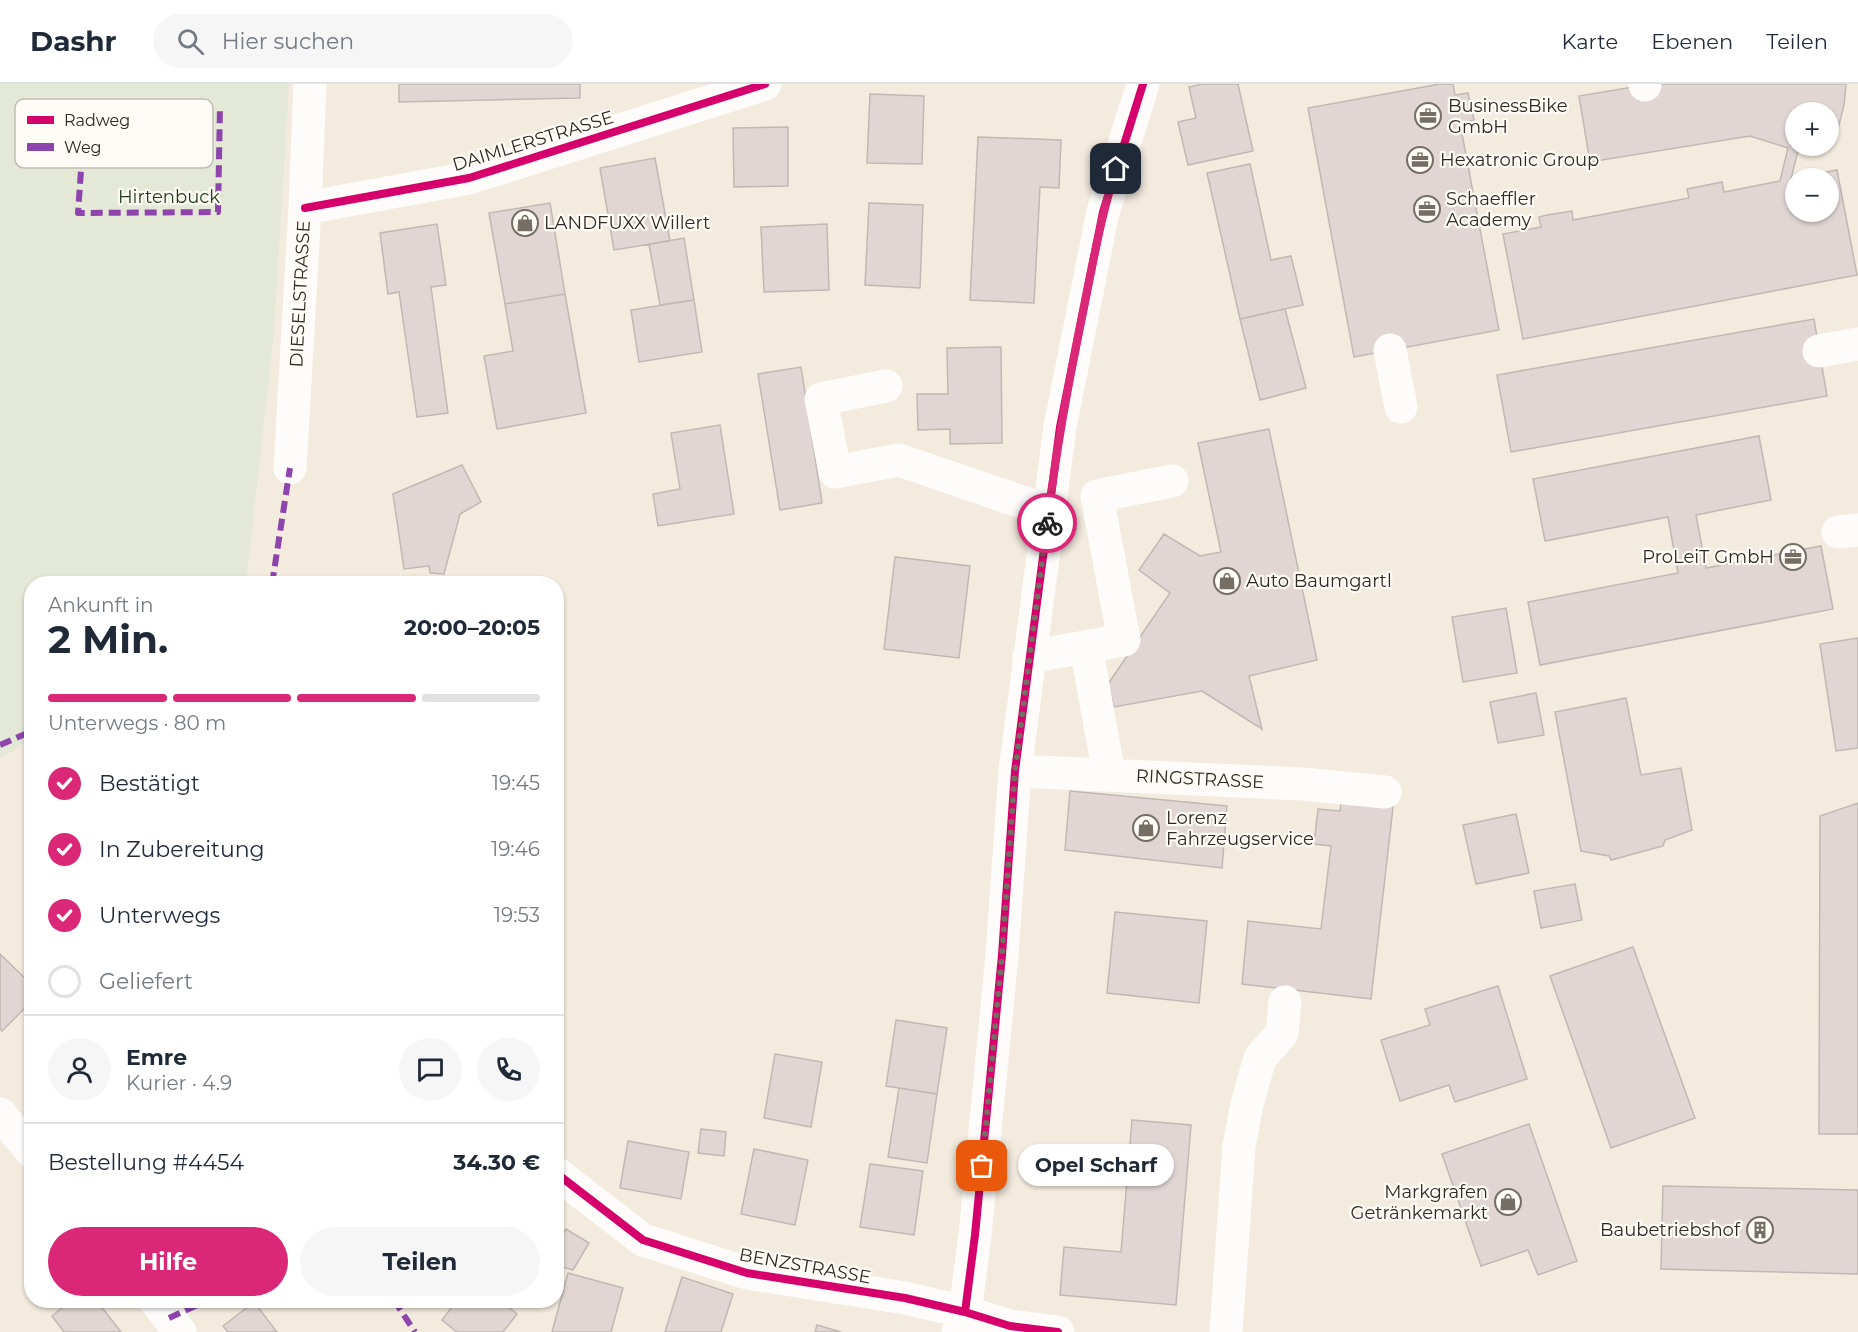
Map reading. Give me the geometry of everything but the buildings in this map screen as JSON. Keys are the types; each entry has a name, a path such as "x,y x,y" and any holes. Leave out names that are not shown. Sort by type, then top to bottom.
{"street":[{"name":"DIESELSTRASSE","path":"290,468 310,84"},
{"name":"DAIMLERSTRASSE","path":"305,208 469,178 765,84"},
{"path":"961,1322 975,1235 1002,955 1015,771 1060,427 1103,212 1143,84"},
{"path":"1819,351 1858,344"},
{"path":"1390,350 1401,407"},
{"path":"886,387 821,399 834,472 899,460 1048,511"},
{"path":"1029,657 1124,640 1097,496 1172,481"},
{"path":"1086,647 1109,774"},
{"name":"RINGSTRASSE","path":"1015,771 1303,784 1385,792"},
{"path":"1226,1332 1239,1146 1247,1104 1260,1058 1282,1033 1285,1002"},
{"path":"0,1114 24,1142"},
{"name":"BENZSTRASSE","path":"564,1179 643,1240 747,1273 905,1298 961,1322 1058,1332"},
{"path":"161,1308 180,1332"}],"green space":[{"name":"Hirtenbuck","path":"0,84 289,84 274,332 247,576 24,576 24,744 0,759"}],"marked path":[{"path":"81,168 78,213 218,212 220,107"},
{"path":"273,576 290,468"},
{"path":"0,745 24,734"},
{"path":"169,1318 191,1308"},
{"path":"399,1308 415,1332"}],"cycle path":[{"path":"305,208 469,178 765,84"},
{"path":"965,1312 975,1235 1002,955 1015,771 1060,427 1103,212 1143,84"},
{"path":"564,1179 643,1240 747,1273 905,1298 965,1312 1010,1326 1058,1332"}],"way so far":[{"path":"982,1166 1002,955 1015,771 1047,523"}],"place":[{"name":"BusinessBike GmbH","path":"1428,116"},
{"name":"Hexatronic Group","path":"1420,160"},
{"name":"Schaeffler Academy","path":"1427,209"},
{"name":"LANDFUXX Willert","path":"525,223"},
{"name":"ProLeiT GmbH","path":"1793,557"},
{"name":"Auto Baumgartl","path":"1227,581"},
{"name":"Lorenz Fahrzeugservice","path":"1146,828"},
{"name":"Opel Scharf","path":"982,1166"},
{"name":"Markgrafen Getränkemarkt","path":"1508,1202"},
{"name":"Baubetriebshof","path":"1760,1230"}],"route":[{"path":"1047,523 1060,427 1103,212 1116,169"}]}
